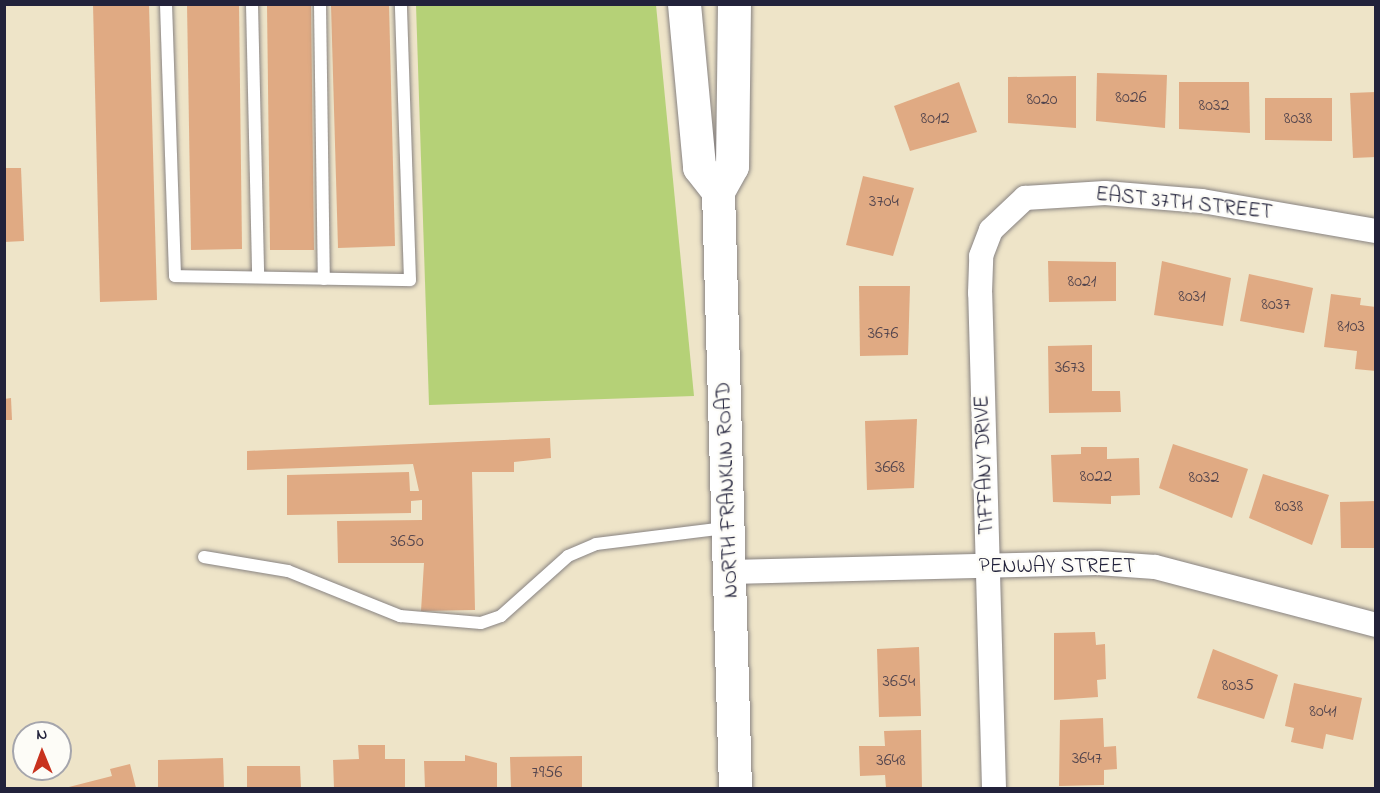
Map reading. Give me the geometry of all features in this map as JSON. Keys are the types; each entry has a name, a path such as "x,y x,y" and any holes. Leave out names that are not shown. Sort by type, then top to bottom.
{"main road":[{"path":"684,4 699,167 718,191"},
{"name":"NORTH FRANKLIN ROAD","path":"734,4 732,166 718,191 735,789"}],"street":[{"name":"EAST 37TH STREET","path":"999,218 1034,196 1106,193 1202,201 1376,231"},
{"name":"TIFFANY DRIVE","path":"994,789 981,260 999,218"},
{"name":"PENWAY STREET","path":"730,572 988,566 1155,567 1376,625"}],"lane":[{"path":"166,4 175,276 410,280 401,4"},
{"path":"252,4 258,278"},
{"path":"320,4 324,279"},
{"path":"204,557 288,571 400,616 481,623 501,616 567,556 596,544 729,527"}],"green space":[{"path":"416,5 656,5 694,396 429,405"}],"building":[{"path":"93,4 149,4 157,300 100,302"},
{"path":"187,4 239,4 242,249 191,250"},
{"path":"389,4 395,246 338,248 331,5"},
{"path":"267,5 311,5 314,250 270,250"},
{"path":"1097,73 1167,75 1165,128 1096,121"},
{"path":"1076,76 1076,128 1008,123 1008,77"},
{"path":"959,82 977,132 910,151 894,106"},
{"path":"1179,82 1249,82 1250,133 1179,129"},
{"path":"1376,92 1376,157 1353,158 1350,93"},
{"path":"1265,98 1332,98 1332,141 1265,140"},
{"path":"4,168 21,168 24,241 4,242"},
{"path":"863,176 914,188 893,256 846,245"},
{"path":"1048,261 1116,262 1116,301 1049,302"},
{"path":"1162,261 1231,278 1223,326 1154,315"},
{"path":"1249,274 1313,288 1304,333 1240,321"},
{"path":"859,286 910,286 908,355 860,356"},
{"path":"1331,294 1361,298 1360,305 1376,307 1376,371 1355,369 1357,351 1324,347"},
{"path":"1092,345 1092,391 1120,391 1121,412 1049,413 1048,346"},
{"path":"11,398 12,420 4,420 4,399"},
{"path":"917,419 914,488 867,490 865,421"},
{"path":"550,438 551,458 514,462 514,472 472,472 475,610 421,611 424,563 338,563 337,521 422,520 422,500 411,501 411,513 287,515 287,475 409,472 410,491 419,491 413,464 247,470 247,451"},
{"path":"1173,444 1248,469 1232,518 1159,488"},
{"path":"1081,447 1107,447 1107,459 1139,458 1140,495 1111,496 1111,504 1053,502 1051,455 1081,454"},
{"path":"1263,474 1329,495 1312,545 1249,518"},
{"path":"1376,501 1376,548 1341,548 1340,502"},
{"path":"1095,632 1096,645 1105,644 1106,679 1097,680 1098,697 1054,700 1054,633"},
{"path":"919,647 921,716 879,717 877,649"},
{"path":"1213,649 1278,675 1264,719 1197,698"},
{"path":"1294,683 1362,698 1353,740 1326,734 1323,749 1291,742 1294,728 1285,726"},
{"path":"1103,718 1104,747 1116,746 1117,769 1104,770 1104,785 1059,786 1060,720"},
{"path":"921,730 922,788 886,788 885,775 860,776 859,746 885,746 884,731"},
{"path":"358,745 385,745 385,759 405,759 405,788 334,788 333,760 359,759"},
{"path":"465,755 497,763 497,788 425,788 424,761 465,761"},
{"path":"582,756 582,788 511,788 510,757"},
{"path":"223,758 224,788 158,788 158,760"},
{"path":"130,764 136,788 65,788 112,776 110,769"},
{"path":"247,766 300,766 301,788 247,788"}]}
